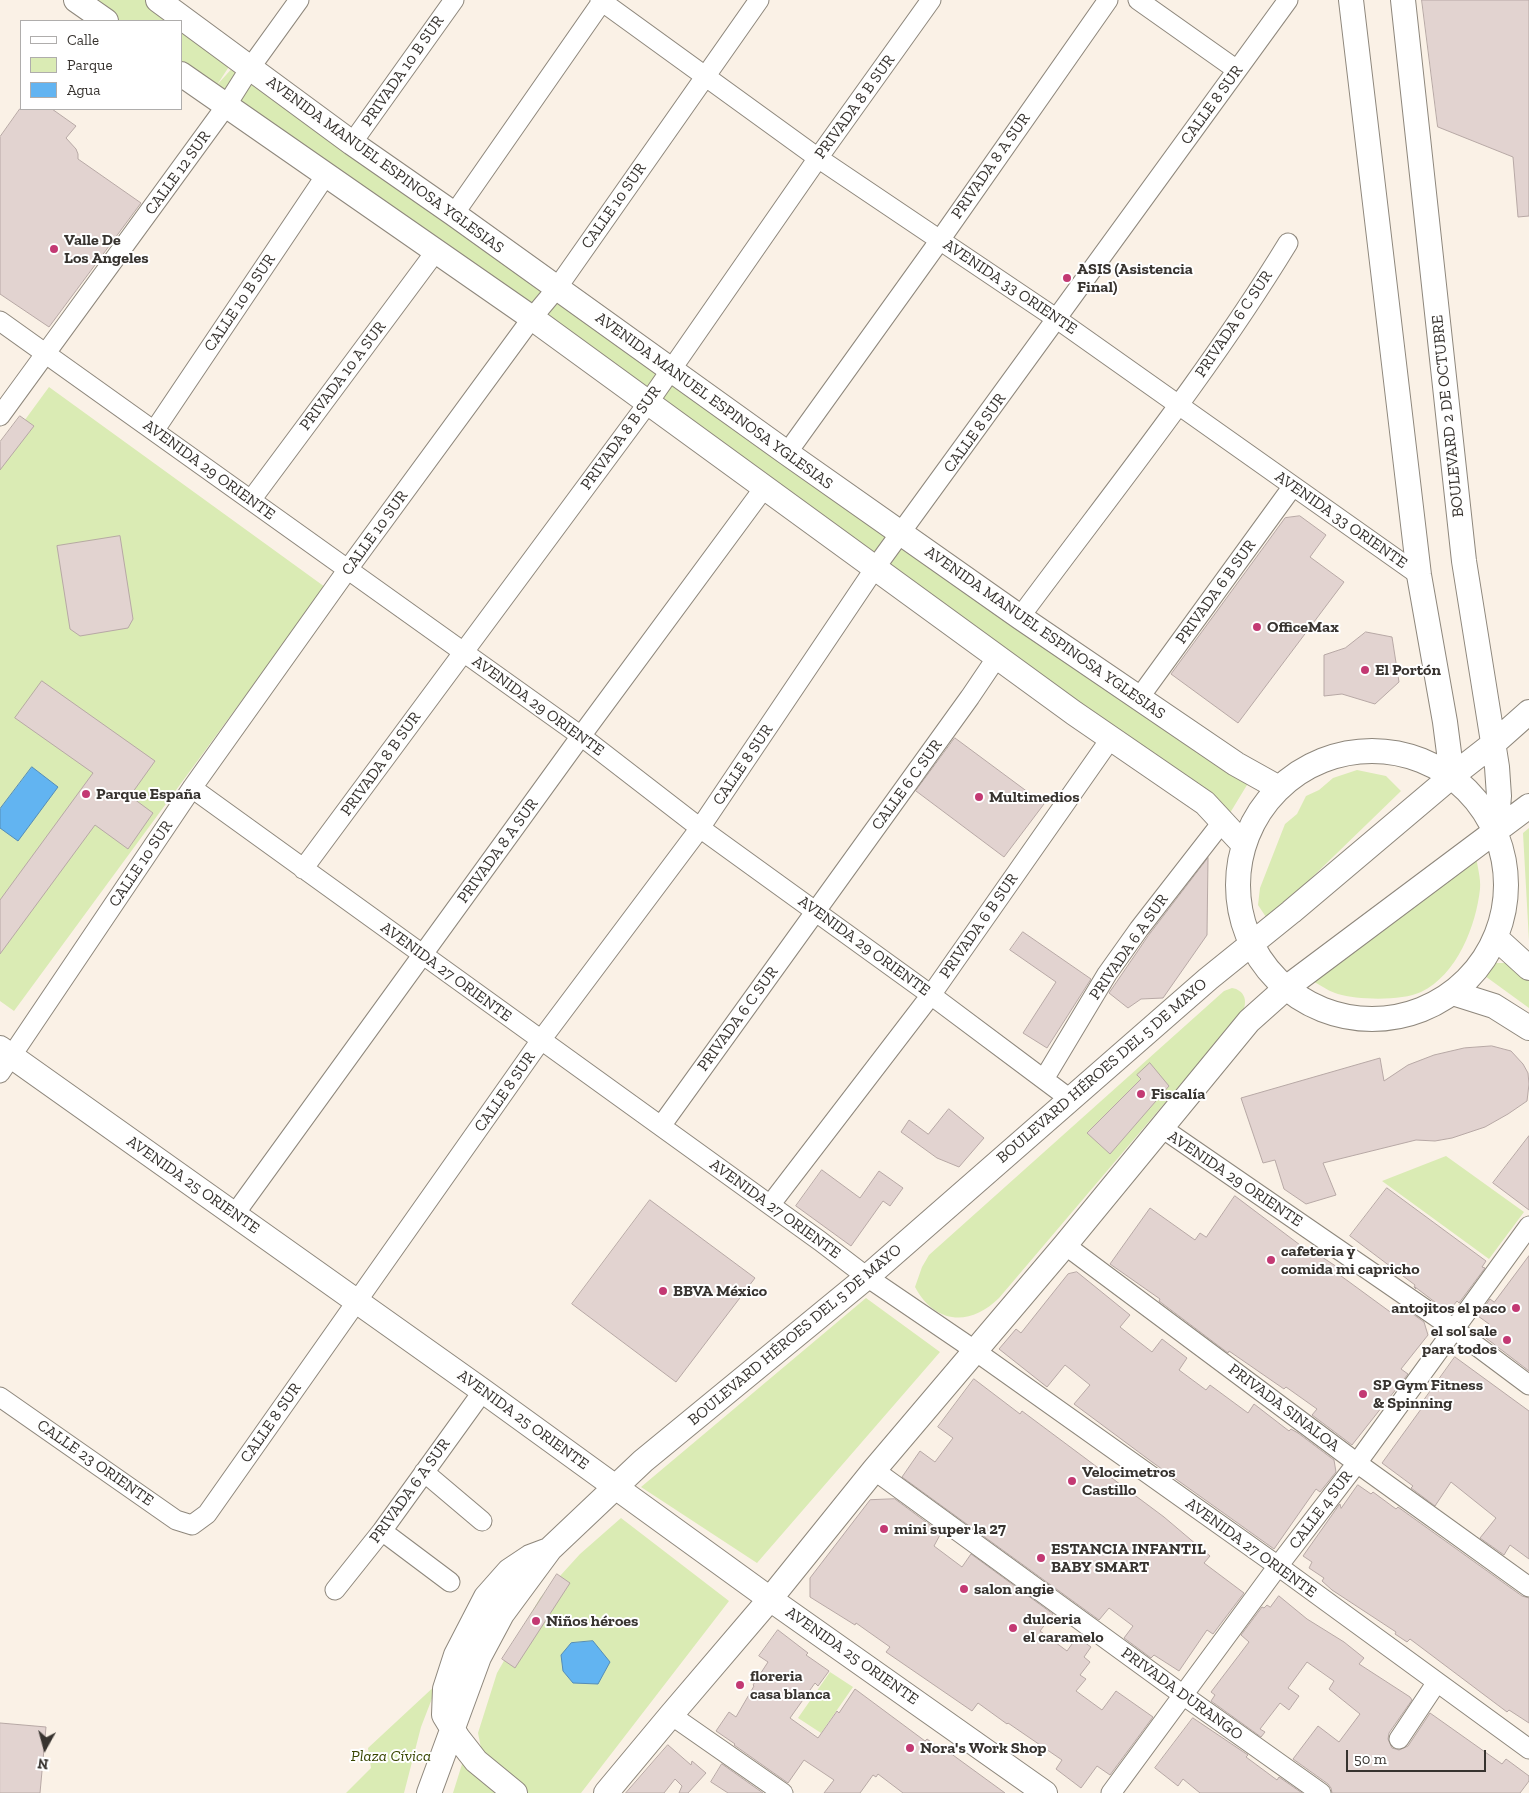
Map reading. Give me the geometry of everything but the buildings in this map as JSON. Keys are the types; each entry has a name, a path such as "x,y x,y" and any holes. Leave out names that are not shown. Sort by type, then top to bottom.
{"main road":[{"path":"76,0 105,20"},
{"name":"AVENIDA MANUEL ESPINOSA YGLESIAS","path":"158,0 352,143 901,534 1236,764 1279,788"},
{"path":"1351,0 1419,575 1445,722 1452,776"},
{"name":"BOULEVARD 2 DE OCTUBRE","path":"1403,0 1464,561 1494,744 1499,796 1496,831"},
{"path":"182,75 532,318 997,657 1205,803 1244,845"},
{"name":"BOULEVARD HÉROES DEL 5 DE MAYO","path":"515,1793 476,1761 444,1715 445,1689 456,1655 486,1597 509,1571 530,1557 550,1549 643,1461 867,1276 1200,986 1252,945 1452,776 1494,744 1529,712"},
{"path":"1370,751 1399,754 1427,762 1452,776 1476,800 1496,831 1504,857 1507,884 1504,912 1496,938 1478,968 1453,993 1427,1008 1398,1016 1368,1019 1339,1015 1311,1004 1286,988 1268,969 1252,945 1242,921 1238,896 1238,870 1244,845 1258,814 1279,788 1296,774 1314,764 1342,754 1370,751"},
{"path":"606,1793 770,1599 874,1470 1249,1022 1286,988 1529,806"},
{"path":"1496,938 1529,968"},
{"path":"1453,993 1494,1006 1529,1028"},
{"name":"AVENIDA 25 ORIENTE","path":"4,1059 357,1301 770,1599 1046,1793"},
{"path":"430,1793 453,1729"}],"street":[{"name":"CALLE 12 SUR","path":"0,416 226,106 250,68 299,0"},
{"name":"PRIVADA 10 B SUR","path":"352,143 454,0"},
{"name":"CALLE 10 SUR","path":"4,1059 192,788 348,569 532,318 557,288 759,0"},
{"name":"PRIVADA 8 B SUR","path":"303,869 648,403 818,158 931,0"},
{"name":"PRIVADA 8 A SUR","path":"787,453 940,240 1108,0"},
{"path":"1138,0 1237,70"},
{"name":"CALLE 8 SUR","path":"192,1525 207,1514 541,1040 700,828 875,568 1288,0"},
{"name":"AVENIDA 33 ORIENTE","path":"602,1 818,158 1057,319 1419,575"},
{"path":"454,214 602,1"},
{"name":"CALLE 10 B SUR","path":"154,431 326,175"},
{"name":"PRIVADA 6 C SUR","path":"1179,404 1258,291 1288,243"},
{"name":"PRIVADA 10 A SUR","path":"251,500 436,251"},
{"name":"AVENIDA 29 ORIENTE","path":"0,321 581,736 700,828 931,995 1070,1099"},
{"path":"1020,617 1179,404"},
{"name":"PRIVADA 6 B SUR","path":"1139,698 1293,486"},
{"name":"PRIVADA 8 A SUR","path":"234,1215 581,736 764,488"},
{"name":"CALLE 6 C SUR","path":"816,911 997,657"},
{"name":"PRIVADA 6 B SUR","path":"770,1205 931,995 1111,738"},
{"name":"AVENIDA 27 ORIENTE","path":"192,788 867,1276 1278,1566 1529,1749"},
{"name":"PRIVADA 6 A SUR","path":"1044,1079 1107,974 1145,921 1223,821"},
{"name":"PRIVADA 6 C SUR","path":"661,1126 816,911"},
{"name":"AVENIDA 29 ORIENTE","path":"1162,1128 1454,1329 1529,1385"},
{"name":"CALLE 4 SUR","path":"1111,1793 1278,1566 1357,1463 1529,1226"},
{"name":"PRIVADA SINALOA","path":"1064,1245 1357,1463 1529,1587"},
{"name":"PRIVADA 6 A SUR","path":"335,1590 382,1531 484,1391"},
{"name":"CALLE 23 ORIENTE","path":"0,1397 176,1520 192,1525"},
{"name":"PRIVADA DURANGO","path":"874,1470 1321,1793"},
{"path":"424,1472 482,1521"},
{"path":"382,1531 450,1582"},
{"path":"1399,1739 1437,1682"},
{"path":"670,1715 783,1793"}],"green space":[{"path":"88,0 145,0 174,20 117,20"},
{"path":"182,27 232,62 217,85 235,65 892,534 873,561 182,68"},
{"name":"Parque España","path":"49,387 325,587 14,1011 0,1001 0,454"},
{"path":"905,542 1250,780 1230,813 884,570"},
{"path":"1357,770 1386,776 1401,791 1268,920 1258,905 1260,888 1285,824 1297,814 1306,796 1319,790 1333,778"},
{"path":"1529,828 1529,941 1523,833"},
{"path":"1476,855 1480,885 1474,918 1469,933 1454,962 1434,984 1413,995 1380,999 1338,994 1314,982"},
{"path":"1494,963 1512,963 1529,975 1529,1008 1485,976"},
{"path":"1232,988 1244,996 1243,1011 999,1298 976,1314 965,1317 943,1314 932,1308 915,1287 922,1267 929,1255 1224,991"},
{"path":"1446,1156 1524,1212 1489,1259 1382,1181"},
{"path":"866,1298 940,1352 757,1563 641,1487"},
{"path":"621,1518 729,1601 581,1793 527,1793 492,1762 481,1748 478,1733 497,1673 540,1598 580,1554"},
{"path":"830,1672 853,1687 821,1733 798,1718"},
{"name":"Plaza Cívica","path":"438,1683 421,1727 404,1793 346,1793 371,1768 368,1748"},
{"path":"463,1761 500,1793 453,1793"}],"water":[{"path":"32,767 58,787 18,841 0,828 0,809"},
{"path":"593,1641 610,1662 598,1684 573,1683 563,1671 561,1655 571,1643"}],"place":[{"name":"Valle De Los Angeles","path":"54,249"},
{"name":"ASIS (Asistencia Final)","path":"1067,278"},
{"name":"OfficeMax","path":"1257,627"},
{"name":"El Portón","path":"1365,670"},
{"name":"Parque España","path":"86,794"},
{"name":"Multimedios","path":"979,797"},
{"name":"Fiscalía","path":"1141,1094"},
{"name":"cafeteria y comida mi capricho","path":"1271,1260"},
{"name":"BBVA México","path":"663,1291"},
{"name":"antojitos el paco","path":"1516,1308"},
{"name":"el sol sale para todos","path":"1507,1340"},
{"name":"SP Gym Fitness & Spinning","path":"1363,1394"},
{"name":"Velocimetros Castillo","path":"1072,1481"},
{"name":"mini super la 27","path":"884,1529"},
{"name":"ESTANCIA INFANTIL BABY SMART","path":"1041,1558"},
{"name":"salon angie","path":"964,1589"},
{"name":"Niños héroes","path":"536,1621"},
{"name":"dulceria el caramelo","path":"1013,1628"},
{"name":"floreria casa blanca","path":"740,1685"},
{"name":"Nora's Work Shop","path":"910,1748"}]}
